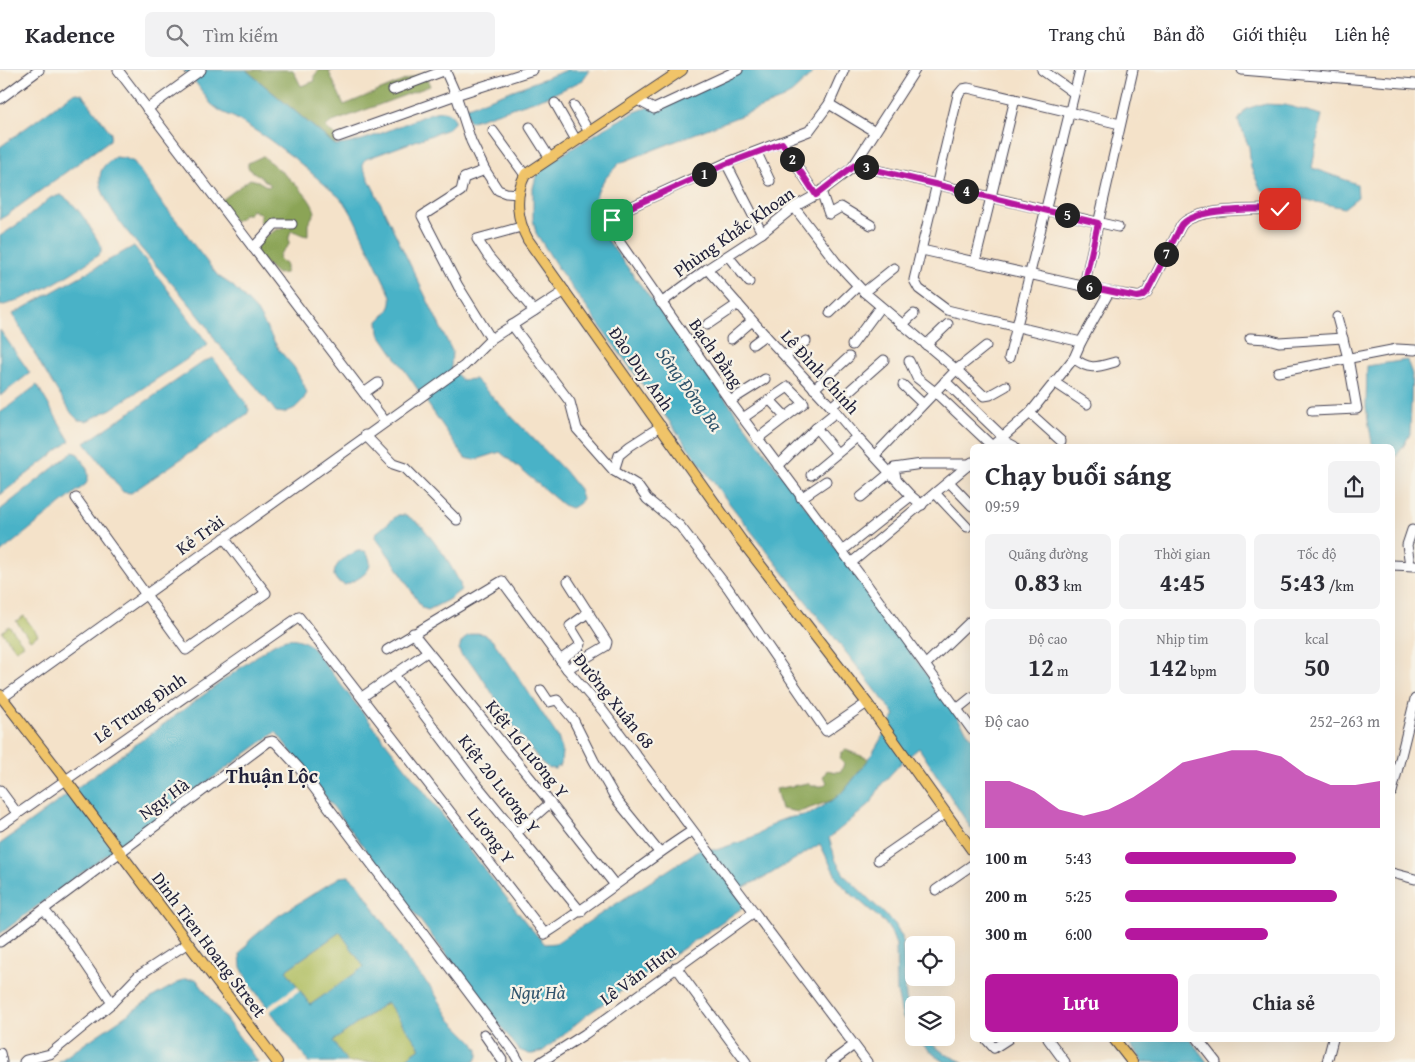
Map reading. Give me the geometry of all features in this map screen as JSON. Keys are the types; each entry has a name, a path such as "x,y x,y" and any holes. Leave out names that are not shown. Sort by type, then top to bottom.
{"main road":[{"path":"525,175 549,157 682,70"},
{"name":"Đào Duy Anh","path":"525,175 519,194 518,214 521,227 528,240 741,540 881,723 970,847"},
{"name":"Dinh Tien Hoang Street","path":"1,696 277,1062"},
{"path":"1116,1042 1132,1062"}],"street":[{"path":"0,99 39,70"},
{"path":"118,70 385,421"},
{"path":"147,109 201,70"},
{"path":"394,90 445,70 471,141 485,170 498,190 519,194"},
{"path":"338,137 457,99 533,70"},
{"path":"637,100 654,109 738,70"},
{"name":"Bạch Đằng","path":"844,70 829,104 809,131 726,164 622,211 612,220 614,234 757,439 851,563 970,727"},
{"name":"Phùng Khắc Khoan","path":"661,303 707,269 762,233 794,207 819,193 855,165 915,70"},
{"path":"1042,70 1074,92"},
{"path":"1009,358 1080,70"},
{"path":"1084,286 1133,70"},
{"path":"1244,70 1415,84"},
{"path":"1081,342 947,310 919,289 914,280 960,92 968,88 1120,124"},
{"path":"975,262 1014,99"},
{"path":"555,103 576,140"},
{"path":"829,104 875,132"},
{"path":"574,106 589,132"},
{"path":"530,127 549,157"},
{"path":"493,131 525,175"},
{"path":"782,143 819,193 829,214 841,207 871,225"},
{"path":"757,152 770,181"},
{"path":"726,164 762,233"},
{"path":"855,165 1118,228"},
{"path":"485,170 464,178 461,191 422,216 458,286 491,339 565,291"},
{"path":"794,207 836,262 861,289 984,396 990,395 1006,386"},
{"path":"922,250 1137,297 1144,295 1181,226 1187,219 1220,211 1280,209"},
{"path":"253,248 275,224 292,224"},
{"path":"521,227 477,239 488,256 534,311"},
{"path":"728,256 749,282"},
{"path":"830,313 861,289 894,268"},
{"name":"Lê Đình Chinh","path":"707,269 779,355 814,389 911,496 922,505"},
{"path":"994,444 1030,413 1074,358 1081,342 1110,292"},
{"path":"707,325 738,304"},
{"path":"852,345 880,307"},
{"path":"902,325 914,314"},
{"path":"1312,411 1357,409 1348,358 1337,317"},
{"path":"731,338 752,321"},
{"path":"926,345 948,324"},
{"path":"512,325 570,402 577,429 614,471 637,485 647,498 680,526 728,588 826,731 866,703"},
{"path":"753,344 764,335"},
{"path":"1250,338 1279,342 1343,338"},
{"name":"Kẻ Trài","path":"1,696 464,366 491,339"},
{"path":"779,355 806,341"},
{"path":"875,455 956,370 986,346"},
{"path":"1278,372 1397,350 1415,350"},
{"path":"814,389 849,357"},
{"path":"1074,358 1081,364 1095,368 1115,362"},
{"path":"778,466 884,360"},
{"path":"909,361 917,378 990,444"},
{"path":"730,401 765,379"},
{"path":"945,381 1002,438 1011,444"},
{"path":"1054,382 1087,404"},
{"path":"364,393 378,383"},
{"path":"903,385 922,404"},
{"path":"743,418 788,386 804,403 757,439"},
{"path":"770,400 786,417"},
{"path":"1030,413 1061,441"},
{"path":"614,471 619,454 660,426"},
{"path":"816,428 837,453"},
{"path":"365,435 393,464 405,468 457,520"},
{"path":"811,475 857,437"},
{"path":"861,497 893,475 894,468 922,464 970,464"},
{"path":"851,563 970,466"},
{"path":"801,498 826,481"},
{"path":"950,482 970,504"},
{"path":"935,493 967,527"},
{"path":"842,552 911,496"},
{"path":"76,498 186,650 266,593 224,538"},
{"path":"1395,565 1412,566 1407,545 1412,530"},
{"name":"Đường Xuân 68","path":"413,633 502,581 567,669 604,712 751,908"},
{"path":"567,669 606,645 606,638 568,581"},
{"path":"560,660 580,646 581,644 570,626 589,612"},
{"name":"Lương Y","path":"298,617 545,934 581,912 659,852 692,831"},
{"name":"Lê Trung Đình","path":"0,826 17,813 67,782 298,617"},
{"path":"925,665 970,622"},
{"path":"387,650 413,633"},
{"name":"Kiệt 16 Lương Y","path":"413,633 615,885"},
{"path":"362,697 427,652"},
{"name":"Kiệt 20 Lương Y","path":"394,675 477,785 581,912"},
{"path":"540,690 549,702 557,700 573,719 616,799 659,852"},
{"path":"957,709 970,699"},
{"path":"1395,783 1411,736 1415,699"},
{"name":"Ngự Hà","path":"118,850 272,740 299,768 514,1053"},
{"path":"0,790 17,813"},
{"path":"516,833 550,803"},
{"path":"878,860 946,813"},
{"path":"0,942 44,910 118,850"},
{"path":"936,890 970,866"},
{"path":"1395,874 1415,879"},
{"path":"751,908 867,1062"},
{"name":"Lê Văn Hưu","path":"541,1062 585,1034 676,967 751,908"},
{"path":"44,910 70,942 112,1003"},
{"path":"24,1062 50,1054 112,1003 138,976 188,943"},
{"path":"676,967 746,1062"},
{"path":"484,1034 500,1061 514,1053 519,1062"},
{"path":"989,1042 994,1048 1003,1042"},
{"path":"1050,1042 1065,1062"},
{"path":"1200,1042 1216,1062"},
{"path":"1327,1062 1332,1042"},
{"path":"831,1062 854,1045"},
{"path":"0,1053 2,1062"}],"green space":[{"path":"246,70 293,70 301,86 315,81 314,76 319,70 333,70 329,72 344,105 425,72 430,86 330,123 326,127 336,137 335,145"},
{"path":"263,156 307,196 315,212 308,224 308,236 291,231 289,245 280,254 279,259 286,265 286,273 277,274 262,260 253,258 252,253 248,249 254,243 276,230 286,227 285,223 276,216 268,224 264,224 260,221 261,214 252,210 249,214 243,214 240,219 234,221 218,203 250,179 268,187 271,185 248,168 248,163"},
{"path":"24,616 38,635 30,640 16,621"},
{"path":"9,626 24,645 16,650 2,632"},
{"path":"846,750 869,759 845,790 833,800 799,812 781,809 776,789 808,783 811,786 823,786 827,782 823,777 827,770 841,771 844,764 840,760 841,753"},
{"path":"340,932 365,967 310,1005 286,970"},
{"path":"388,1002 420,1048 401,1062 347,1062 332,1041"}],"water":[{"path":"183,70 246,70 335,145 363,140 434,112 445,111 453,116 454,123 448,129 366,159 363,162 363,167 452,351 451,368 462,380 475,379 563,469 579,489 582,498 579,504 571,508 563,505 500,452 475,460 465,458 379,333 378,321 390,307 391,296 347,206 294,158 267,138 211,104 196,83"},
{"path":"567,70 589,70 583,80 549,96 469,122 465,108"},
{"name":"Ngự Hà","path":"741,70 816,70 792,93 778,101 620,163 599,189 595,205 596,214 605,237 817,522 970,735 970,827 919,748 901,763 881,785 871,803 829,838 836,861 845,876 895,924 902,937 906,996 905,1021 902,1016 897,991 896,945 891,932 885,923 838,880 820,844 767,876 744,887 742,893 745,906 588,1014 543,1051 529,1054 519,1050 276,732 0,934 0,844 269,647 285,639 300,640 311,646 527,924 545,944 556,943 702,848 716,850 759,834 776,822 810,814 845,790 869,759 895,715 722,494 560,271 536,233 533,219 533,188 536,176 547,164 635,112 703,87"},
{"path":"72,94 82,94 111,133 110,140 0,220 0,147"},
{"path":"1262,104 1285,105 1322,115 1312,168 1357,184 1358,197 1344,208 1261,190 1251,168 1249,147 1238,121 1246,109"},
{"path":"115,157 125,158 134,162 161,202 218,276 233,286 257,311 279,350 294,367 304,385 307,393 295,408 284,413 276,412 256,386 217,343 195,310 119,221 103,193 100,181 102,169"},
{"path":"61,195 74,205 84,218 101,246 101,253 53,284 26,297 0,306 0,236 24,220 50,198"},
{"path":"134,246 208,344 111,409 87,421 78,420 72,414 42,367 13,314"},
{"path":"0,330 30,373 0,396"},
{"path":"213,358 246,403 249,410 247,414 131,493 123,492 85,443 205,361"},
{"path":"1407,360 1412,374 1410,434 1395,458 1395,444 1372,443 1366,407 1367,366"},
{"path":"37,385 70,441 0,495 0,413"},
{"path":"73,452 78,454 88,472 86,484 0,553 0,510"},
{"path":"398,515 406,515 421,525 445,556 460,583 461,590 448,600 428,610 422,608 395,564 375,537 376,533"},
{"path":"358,551 365,551 369,557 369,568 362,576 345,585 337,581 334,576 336,567 346,557"},
{"path":"476,633 484,634 493,641 558,737 562,751 561,765 555,769 548,768 541,762 519,734 475,667 461,655 459,649 461,643 467,636"},
{"path":"349,876 359,885 409,962 432,989 451,1020 473,1042 478,1050 478,1057 474,1062 401,1062 420,1048 387,1002 333,1041 347,1062 309,1062 249,983 241,967 240,954 250,940 278,916 340,877","holes":["340,932 364,967 310,1005 286,970"]},
{"path":"185,979 196,979 258,1062 58,1062 156,995"},
{"path":"1128,1042 1192,1042 1207,1062 1143,1062"},
{"path":"924,1046 935,1046 945,1054 963,1062 945,1062"}],"pier":[{"path":"297,986 300,990 269,1012 266,1008"}],"district":[{"name":"Thuận Lộc","path":"272,776"}],"route":[{"path":"612,220 622,211 726,164 782,143 816,195 855,165 1098,223 1084,286 1137,297 1147,292 1181,226 1187,219 1220,211 1280,209"}],"water label":[{"name":"Sông Đông Ba","path":"690,389"}]}
